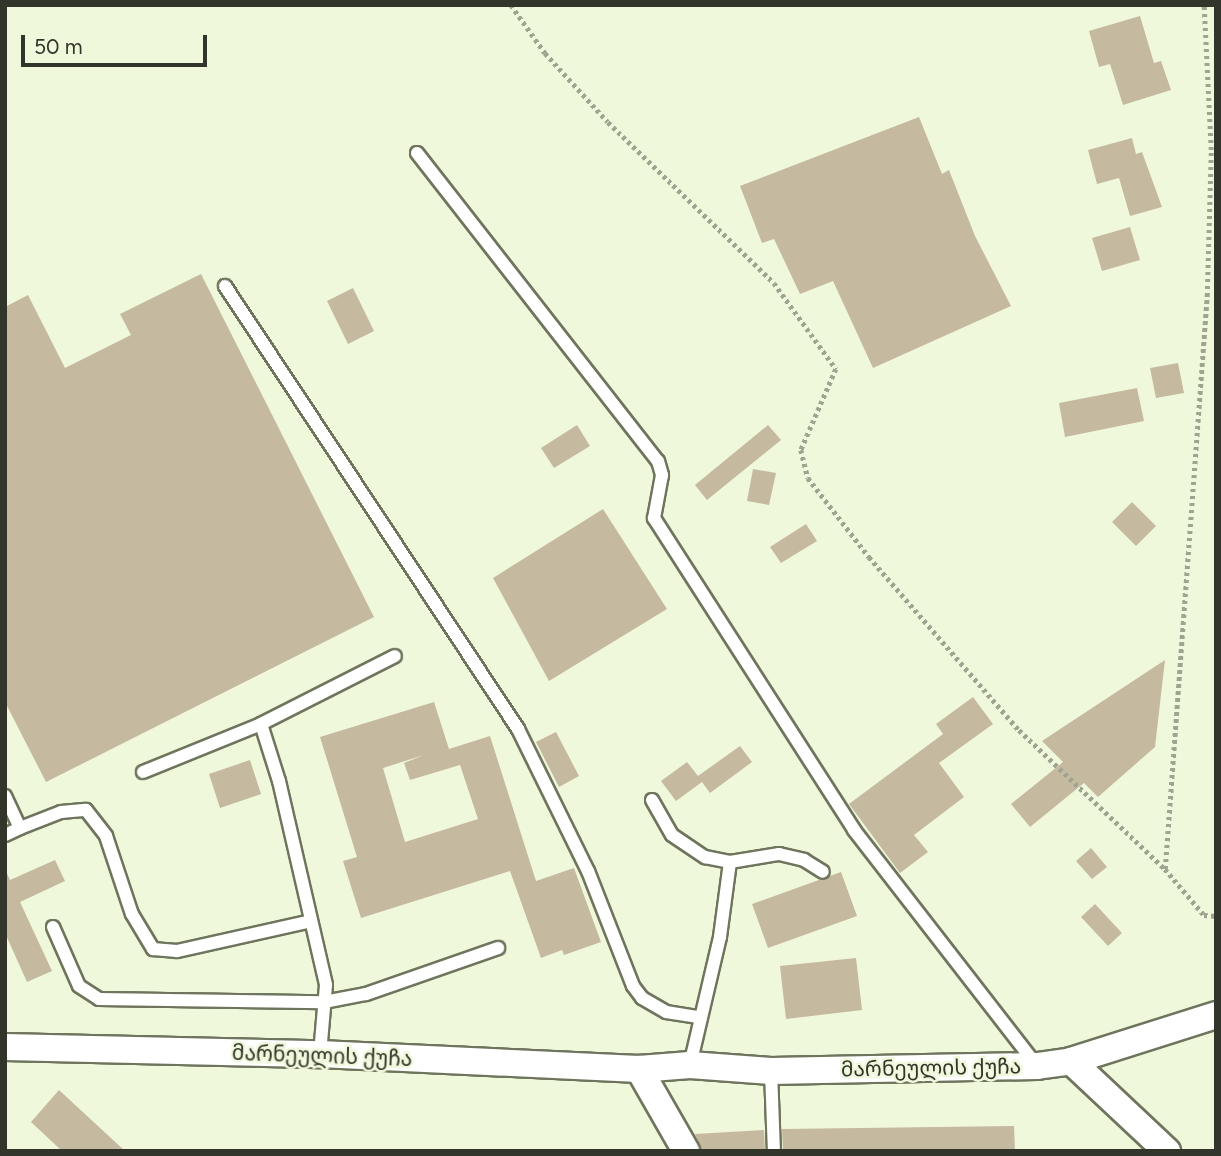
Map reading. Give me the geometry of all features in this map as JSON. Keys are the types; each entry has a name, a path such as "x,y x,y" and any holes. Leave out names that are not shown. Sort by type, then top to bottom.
{"street":[{"name":"მარნეულის ქუჩა","path":"5,1047 320,1054 639,1069 690,1065 771,1071 1037,1066 1071,1060 1216,1014"},
{"path":"1071,1060 1167,1151"},
{"path":"639,1069 686,1151"}],"lane":[{"path":"417,152 658,461 662,475 654,518 854,830 1037,1066"},
{"path":"225,286 518,729 588,871 633,986 642,998 666,1012 699,1017"},
{"path":"143,772 261,724 395,656"},
{"path":"261,724 279,781 326,985 320,1054"},
{"path":"5,796 20,828"},
{"path":"652,800 672,835 705,857 730,862 779,854 804,860 823,872"},
{"path":"5,835 61,812 86,810 106,835 132,914 153,949 177,951 311,921"},
{"path":"690,1065 699,1017 720,937 730,862"},
{"path":"53,927 79,986 99,999 324,1002 366,994 498,948"},
{"path":"771,1071 774,1151"}],"path":[{"path":"511,5 545,52 608,122 774,283 835,369 801,450 816,488 869,557 1019,730 1165,869 1204,915 1216,916"},
{"path":"1165,869 1207,296 1211,150 1205,5"}],"building":[{"path":"1140,16 1154,63 1161,61 1171,90 1123,105 1110,64 1099,67 1089,31"},
{"path":"919,117 942,174 949,170 975,236 1011,306 873,368 833,281 800,294 774,239 762,243 740,186"},
{"path":"1132,138 1136,154 1142,152 1162,207 1130,216 1119,178 1097,184 1088,150"},
{"path":"1130,227 1140,260 1102,271 1092,238"},
{"path":"201,274 374,617 46,782 5,702 5,307 28,295 65,368 131,335 120,314"},
{"path":"353,288 374,331 348,344 327,301"},
{"path":"1178,363 1184,393 1156,398 1150,368"},
{"path":"1137,388 1144,421 1065,437 1059,403"},
{"path":"577,425 590,446 554,468 541,448"},
{"path":"768,425 781,440 707,500 695,485"},
{"path":"753,469 776,473 769,505 747,501"},
{"path":"1132,502 1156,526 1136,546 1112,522"},
{"path":"603,509 667,609 549,681 493,578"},
{"path":"806,524 817,541 781,563 770,547"},
{"path":"1165,660 1155,747 1098,797 1084,783 1030,827 1011,804 1063,762 1042,741"},
{"path":"973,697 993,724 939,763 964,797 914,835 928,852 900,873 849,804 943,734 936,724"},
{"path":"434,702 449,749 490,736 536,881 574,868 601,942 564,955 562,950 541,958 510,871 361,918 343,861 357,857 320,737","holes":["424,755 404,763 410,780 460,765 478,819 405,842 383,768"]},
{"path":"556,732 579,776 559,787 536,742"},
{"path":"740,746 752,762 710,793 702,782 676,801 661,781 687,762 698,776"},
{"path":"250,760 261,794 220,808 209,774"},
{"path":"1091,848 1107,867 1092,879 1076,861"},
{"path":"55,860 65,881 20,902 52,971 27,982 5,933 5,869 10,880"},
{"path":"841,872 857,916 768,948 752,904"},
{"path":"1095,904 1122,933 1108,946 1081,917"},
{"path":"856,958 862,1010 786,1019 780,966"},
{"path":"59,1090 125,1151 62,1151 31,1122"},
{"path":"1014,1126 1015,1151 783,1151 782,1129"},
{"path":"764,1130 765,1151 702,1151 695,1134"}]}
